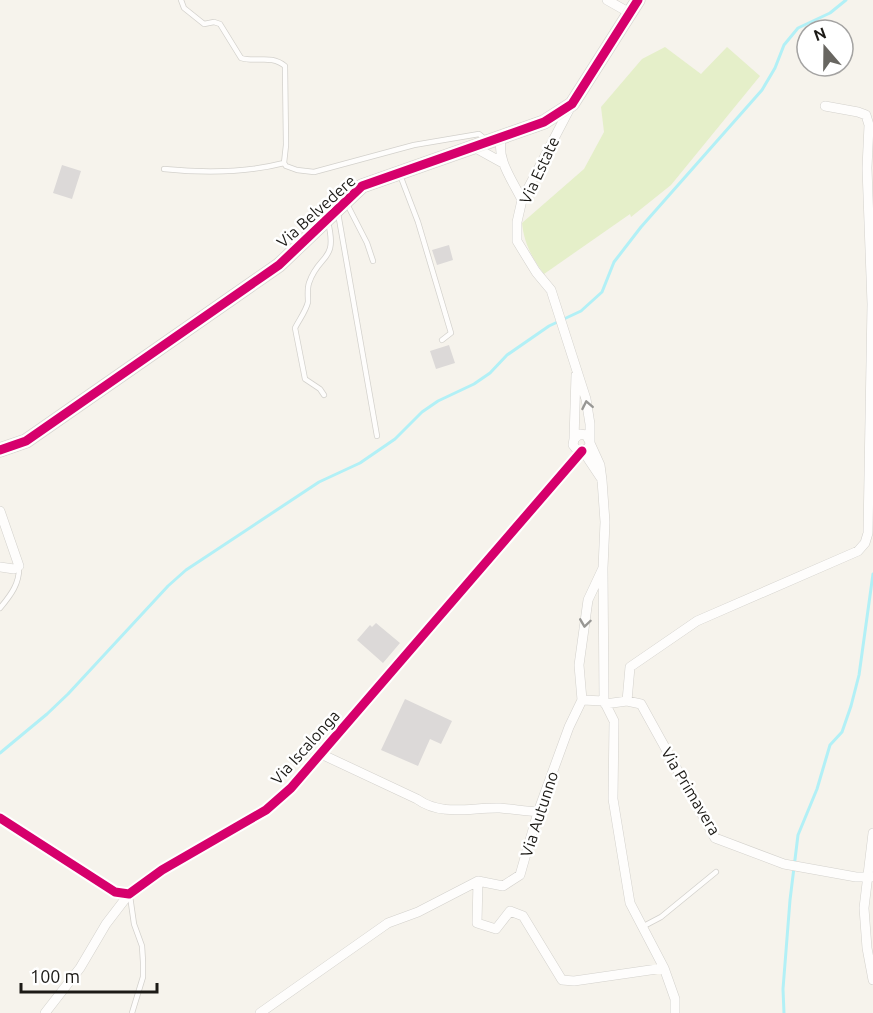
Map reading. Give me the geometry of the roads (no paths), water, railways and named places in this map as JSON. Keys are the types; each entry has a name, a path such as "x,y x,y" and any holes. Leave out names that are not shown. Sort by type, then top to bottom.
{"street":[{"path":"607,0 630,13"},
{"name":"Via Belvedere","path":"0,450 26,441 279,265 362,186 544,122 572,104 638,0"},
{"name":"Via Estate","path":"572,104 522,200 517,222 518,241 536,272 550,290 573,354 582,445 602,480 605,522 603,568 605,702 614,721 613,799 630,903 664,968 675,999 675,1013"},
{"path":"603,568 588,600 579,665 582,700 627,701 630,667 697,621 858,550 865,543 868,533 872,304 867,168 869,125 866,116 858,112 825,106"},
{"path":"495,139 499,145 503,163 522,200"},
{"path":"474,147 503,163"},
{"name":"Via Estate","path":"576,370 586,399 590,424 582,445"},
{"name":"Via Iscalonga","path":"45,1013 80,968 106,924 129,894 162,870 266,810 291,788 568,467 582,445"},
{"path":"0,511 19,566 14,569 0,567"},
{"name":"Via Autunno","path":"477,881 503,886 520,875 538,812 568,727 582,700"},
{"name":"Via Primavera","path":"627,701 641,704 715,838 787,864 855,877 870,877"},
{"path":"321,754 417,799 428,807 455,810 498,808 538,812"},
{"path":"0,818 115,892 129,894"},
{"path":"873,833 870,877 864,908 867,948 873,980"},
{"path":"260,1013 387,923 418,912 477,881 477,923 496,929 510,911 523,916 562,980 574,981 664,968"}],"lane":[{"path":"181,0 184,8 204,24 214,22 220,24 241,58 249,61 270,59 279,61 285,66 286,145 284,163"},
{"path":"284,163 297,170 314,172 414,145 479,134 495,139"},
{"path":"164,169 189,172 233,170 284,163"},
{"path":"400,173 418,222 451,333 442,340"},
{"path":"337,210 367,243 373,261"},
{"path":"324,395 320,389 304,379 295,328 307,305 308,286 313,273 328,256 337,210"},
{"path":"337,210 377,436"},
{"path":"0,608 12,593 19,575 19,566"},
{"path":"642,927 661,916 716,873"},
{"path":"129,894 134,924 142,946 143,962 143,977 132,1013"}],"waterway":[{"path":"0,753 68,694 168,586 186,570 319,482 360,463 395,439 422,412 438,401 474,384 490,373 507,355 549,326 581,311 602,292 614,262 641,227 762,90 775,68 784,45 798,28 830,13 846,0"},
{"path":"784,1013 783,989 798,835 817,789 830,745 842,732 851,706 859,675 873,574"}]}
